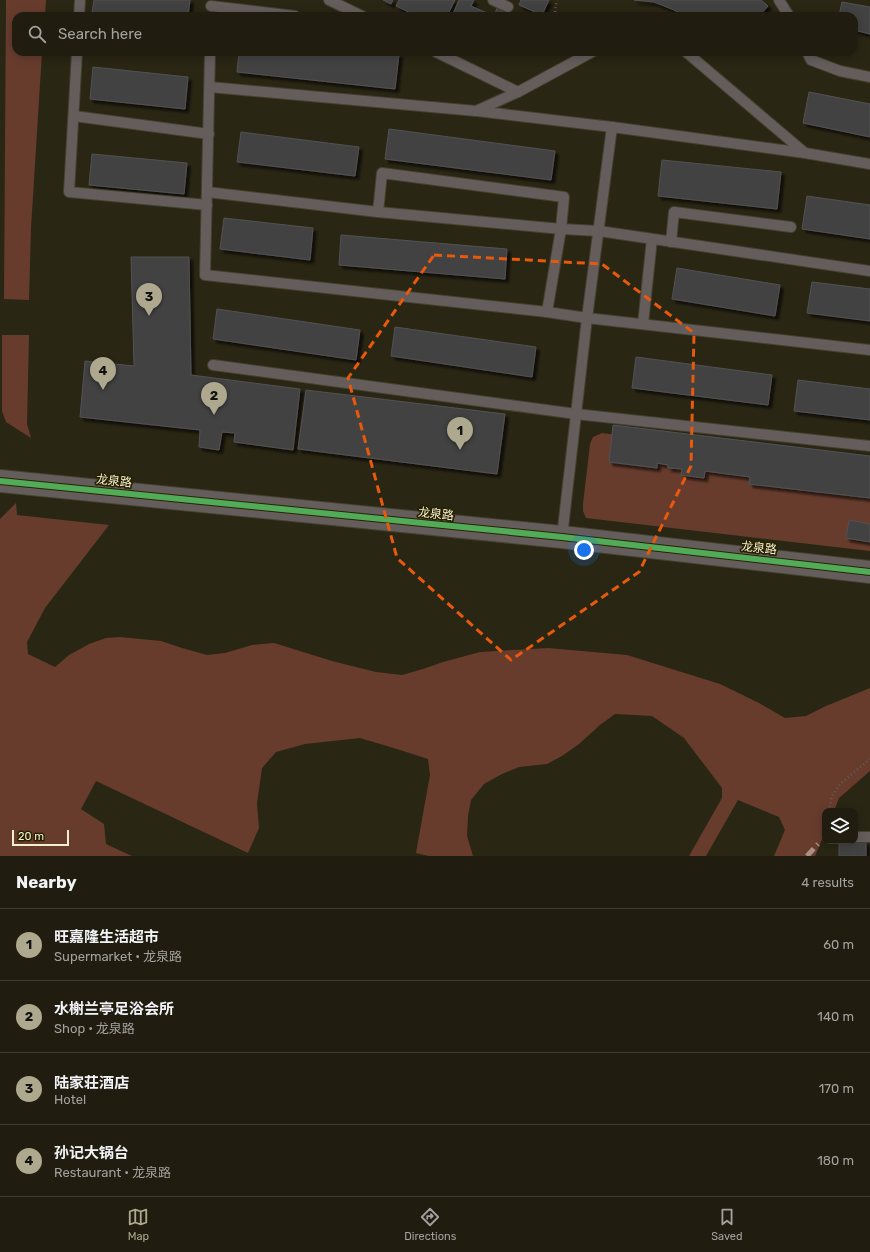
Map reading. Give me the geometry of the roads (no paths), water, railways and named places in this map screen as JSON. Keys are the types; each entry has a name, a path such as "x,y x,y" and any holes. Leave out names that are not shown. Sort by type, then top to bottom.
{"street":[{"name":"龙泉路","path":"0,481 562,537 870,572"}],"lane":[{"path":"79,12 80,0"},
{"path":"329,0 354,12"},
{"path":"493,0 508,7"},
{"path":"779,0 786,12"},
{"path":"211,7 258,12"},
{"path":"77,56 69,192 207,205"},
{"path":"210,56 205,275 547,312 587,318 870,350"},
{"path":"444,56 518,92"},
{"path":"476,111 518,92 585,56"},
{"path":"691,56 806,153"},
{"path":"809,56 811,60 840,71 870,77"},
{"path":"210,87 476,111 612,127 806,153 870,164"},
{"path":"74,116 209,134"},
{"path":"562,537 587,318 612,127"},
{"path":"378,212 382,173 564,197 561,229 547,312"},
{"path":"207,192 378,212 561,229 599,231 870,272"},
{"path":"671,242 674,212 791,227"},
{"path":"643,324 652,240"},
{"path":"213,365 576,414 870,446"},
{"path":"858,837 870,837"}],"place":[{"name":"陆家荘酒店","path":"149,316"},
{"name":"孙记大锅台","path":"103,390"},
{"name":"水榭兰亭足浴会所","path":"214,415"},
{"name":"旺嘉隆生活超市","path":"460,450"}]}
